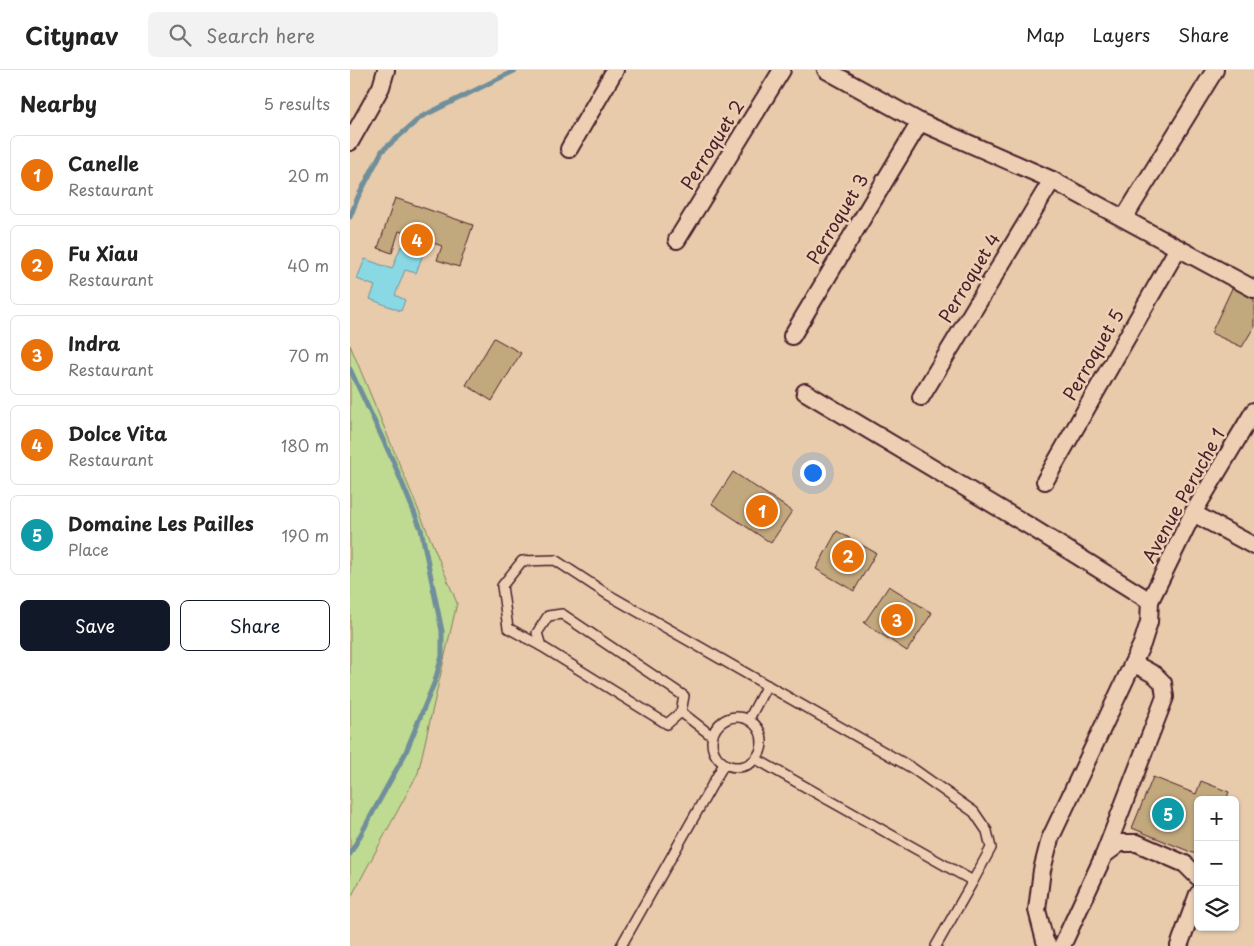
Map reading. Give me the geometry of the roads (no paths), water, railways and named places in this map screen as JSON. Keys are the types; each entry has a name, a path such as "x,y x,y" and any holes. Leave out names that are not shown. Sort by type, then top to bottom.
{"street":[{"path":"350,142 381,87 386,70"},
{"path":"569,149 615,70"},
{"name":"Perroquet 2","path":"677,240 782,70"},
{"path":"826,70 920,122 1052,180 1254,289"},
{"path":"1124,218 1211,71"},
{"name":"Perroquet 3","path":"792,336 920,122"},
{"name":"Perroquet 4","path":"921,397 1052,180"},
{"name":"Perroquet 5","path":"1045,481 1178,248"},
{"path":"805,392 1031,527 1150,601 1149,622 1133,664 1050,839 1042,870 1037,910 1048,946"},
{"name":"Avenue Peruche 1","path":"1150,601 1193,513 1254,412"},
{"path":"1193,513 1254,546"},
{"path":"1062,946 1104,855 1165,697 1163,683 1155,675 1133,664"},
{"path":"1104,855 1120,843 1137,843 1185,864 1194,873"},
{"path":"1179,946 1194,905"}],"lane":[{"path":"541,646 537,633 548,616 562,614 684,696 681,712 667,724 541,646 508,628 502,586 522,561 555,560 607,594 912,768 974,812 987,831 991,848 936,946"},
{"path":"749,719 767,685"},
{"path":"681,712 712,736"},
{"path":"734,716 749,719 760,730 763,745 756,759 741,767 724,764 713,752 712,736 720,722 734,716"},
{"path":"756,759 973,881"},
{"path":"621,946 724,764"}],"water":[{"path":"401,246 423,254 416,273 405,270 395,295 405,300 401,311 370,299 375,286 357,279 365,259 392,269"}],"waterway":[{"path":"350,217 358,197 382,151 421,117 516,70"},
{"path":"350,369 393,461 421,529 442,631 442,656 435,681 405,754 350,854"}],"place":[{"name":"Dolce Vita","path":"417,240"},
{"name":"Canelle","path":"762,511"},
{"name":"Fu Xiau","path":"848,556"},
{"name":"Indra","path":"897,620"},
{"name":"Domaine Les Pailles","path":"1168,814"}]}
